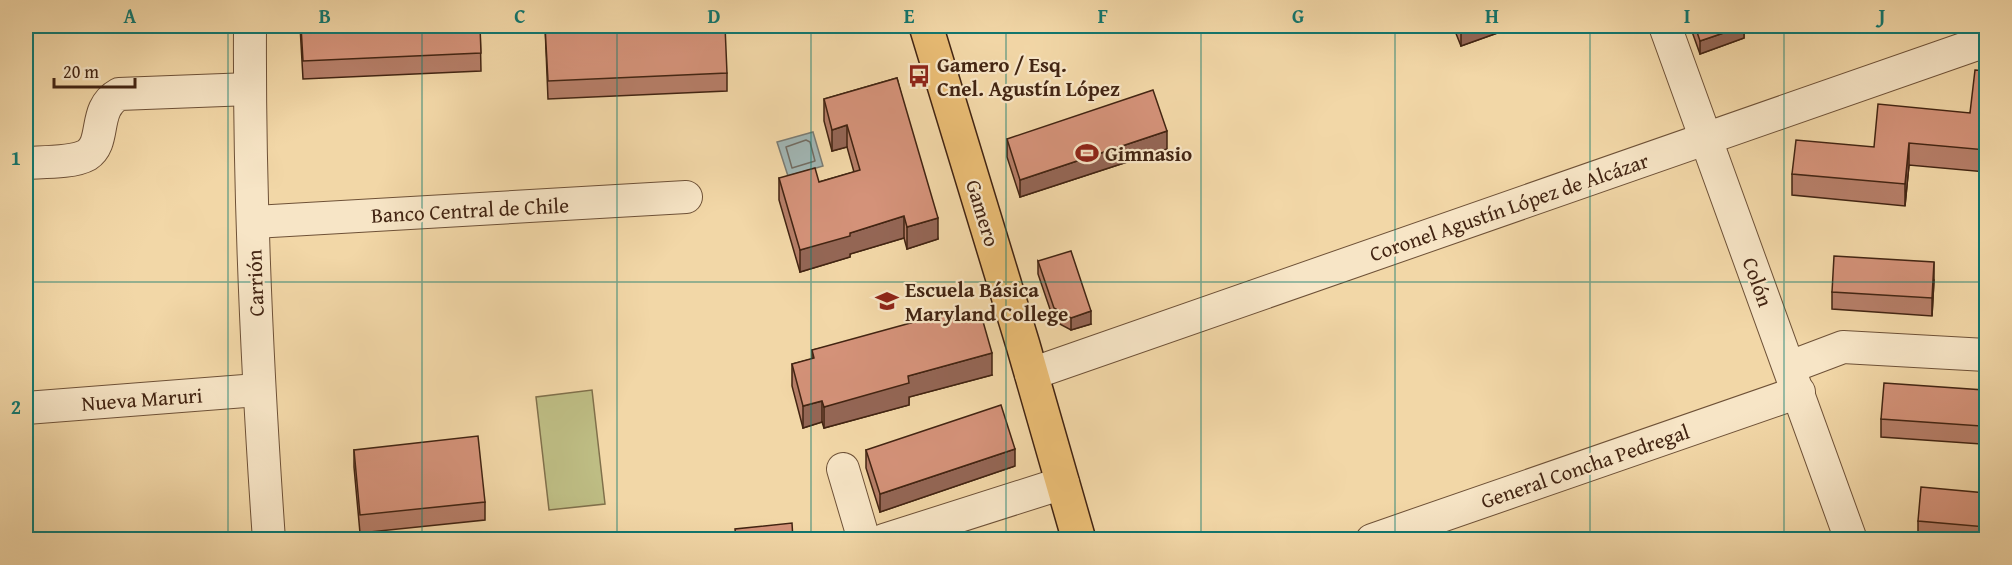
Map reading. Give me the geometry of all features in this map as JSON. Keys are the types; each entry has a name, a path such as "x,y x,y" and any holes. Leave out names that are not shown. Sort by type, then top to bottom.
{"main road":[{"name":"Gamero","path":"927,26 1079,540"}],"street":[{"name":"Carrión","path":"250,26 258,390 269,540"},
{"name":"Colón","path":"1665,26 1851,540"},
{"name":"Coronel Agustín López de Alcázar","path":"1031,374 1986,41"},
{"path":"26,163 76,159 89,154 96,143 105,106 110,99 119,94 250,89"},
{"name":"Banco Central de Chile","path":"254,222 686,197"},
{"name":"General Concha Pedregal","path":"1372,540 1794,380 1843,347 1986,355"},
{"name":"Nueva Maruri","path":"26,408 258,390"},
{"path":"843,469 864,540"},
{"path":"884,540 1063,483"}],"shaded area":[{"path":"592,390 605,504 549,510 536,397"}],"water":[{"path":"813,132 823,166 788,176 777,142"}],"building":[{"path":"301,26 480,26 481,53 303,61"},
{"path":"545,26 725,26 727,73 548,81"},
{"path":"1695,26 1744,26 1700,41"},
{"path":"1975,70 1986,71 1986,150 1909,143 1905,184 1792,174 1796,140 1874,147 1878,104 1970,113"},
{"path":"897,78 938,218 907,227 904,216 850,233 850,236 800,250 779,178 815,168 819,182 860,170 847,125 832,130 824,99"},
{"path":"1153,90 1167,131 1020,180 1007,139"},
{"path":"1071,251 1091,311 1071,318 1054,308 1038,261"},
{"path":"1834,256 1934,262 1932,298 1832,292"},
{"path":"980,311 992,353 908,376 909,383 824,407 822,401 803,406 792,364 814,358 812,350 947,313 949,320"},
{"path":"1884,383 1984,390 1981,426 1881,419"},
{"path":"1001,405 1015,449 880,494 866,450"},
{"path":"478,436 485,502 360,515 354,450"},
{"path":"1921,487 1986,493 1986,527 1918,521"},
{"path":"792,523 793,540 736,540 735,529"}],"place":[{"name":"Gamero / Esq. Cnel. Agustín López","path":"919,76"},
{"name":"Gimnasio","path":"1087,153"},
{"name":"Escuela Básica Maryland College","path":"887,301"}]}
